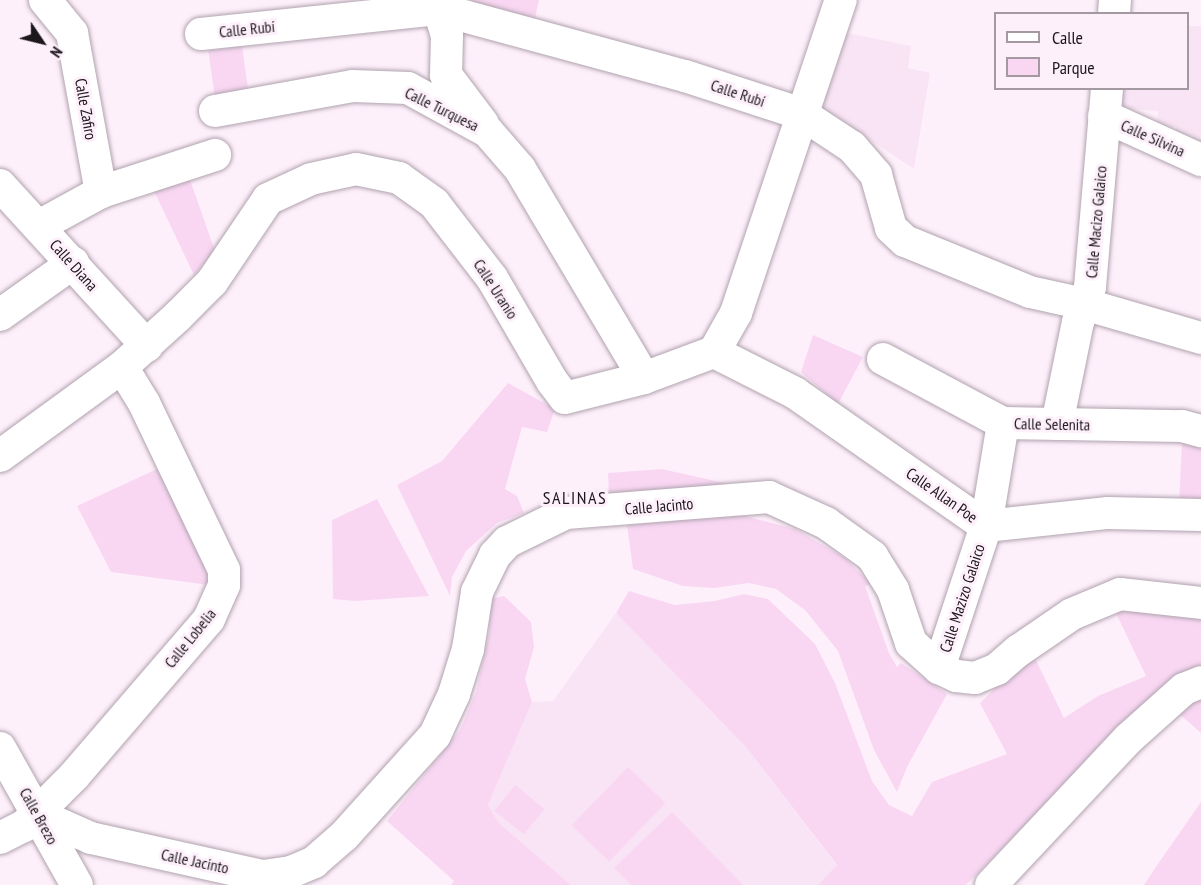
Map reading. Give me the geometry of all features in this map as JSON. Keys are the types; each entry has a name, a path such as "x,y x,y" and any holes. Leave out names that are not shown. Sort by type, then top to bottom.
{"street":[{"name":"Calle Zafiro","path":"45,0 72,33 101,192"},
{"path":"714,352 736,313 841,0"},
{"path":"437,4 447,35 446,75 488,132"},
{"name":"Calle Rubí","path":"201,34 437,4 685,76 802,114 852,147 876,175 891,228 906,241 1030,292 1083,304 1201,338"},
{"name":"Calle Turquesa","path":"215,111 353,87 408,88 488,132 520,169 644,378"},
{"name":"Calle Silvina","path":"1106,102 1201,160"},
{"name":"Calle Macizo Galaico","path":"1057,424 1083,304 1090,287 1106,102"},
{"path":"39,226 101,192 215,154"},
{"name":"Calle Uranio","path":"0,456 123,367 147,346 212,282 268,199 311,179 356,169 399,178 434,203 492,278 552,381 565,398 644,378 714,352"},
{"name":"Calle Diana","path":"0,185 147,346"},
{"path":"0,315 72,263"},
{"name":"Calle Allan Poe","path":"714,352 795,393 986,526 1108,513 1201,515"},
{"name":"Calle Selenita","path":"883,359 1003,423 1182,426 1201,431"},
{"name":"Calle Lobelia","path":"0,838 24,826 74,777 208,619 224,585 224,570 144,403 123,367"},
{"name":"Calle Mazizo Galaico","path":"939,668 986,526 1003,423"},
{"name":"Calle Jacinto","path":"37,814 91,838 263,876 291,872 314,862 351,828 435,735 454,694 468,649 477,592 495,555 507,542 566,513 769,497 826,522 872,556 893,590 911,643 939,668 956,676 975,678 997,669 1018,651 1072,614 1119,594 1201,603"},
{"path":"991,885 1128,739 1184,689 1201,682"},
{"name":"Calle Brezo","path":"0,748 77,885"}],"shaded area":[{"path":"1189,26 1201,26 1201,143 1192,139 1192,136 1176,135 1176,127 1157,125 1158,111 1117,108 1118,90 1189,90"},
{"path":"847,33 911,46 908,68 930,73 914,169 819,106"},
{"path":"616,613 746,747 837,866 818,885 571,885 499,823 488,805 532,702 553,701"}],"green space":[{"path":"471,0 539,0 535,18 471,3"},
{"path":"242,46 249,97 216,102 208,51"},
{"path":"188,174 215,251 194,275 153,189"},
{"path":"813,335 863,357 838,404 801,372"},
{"path":"508,383 555,409 547,432 522,427 505,489 517,496 524,513 497,523 466,551 452,577 450,596 397,485 442,461"},
{"path":"1182,443 1201,445 1201,502 1179,502"},
{"path":"157,469 205,565 209,585 111,572 77,506"},
{"path":"662,469 742,487 609,498 608,473"},
{"path":"377,499 429,596 355,601 333,599 332,520"},
{"path":"740,515 795,529 845,558 871,584 865,586 889,653 897,667 901,663 947,694 907,767 897,792 874,750 838,651 805,610 776,589 749,583 714,588 683,586 633,569 627,525"},
{"path":"629,591 675,605 715,601 744,594 768,599 815,644 835,683 872,781 889,805 912,816 932,782 1007,754 980,703 1032,652 1064,718 1098,696 1146,676 1115,611 1155,611 1201,616 1201,667 1101,747 966,885 818,885 837,865 746,747 616,613"},
{"path":"504,596 531,622 534,647 525,679 532,702 488,805 499,823 571,885 451,885 454,881 387,821 460,730 476,692 489,634 491,599"},
{"path":"1201,697 1201,733 1176,711"},
{"path":"628,767 665,803 609,861 572,825"},
{"path":"515,785 545,809 524,835 494,811"},
{"path":"1201,802 1201,885 1144,885 1160,861"},
{"path":"672,812 743,885 631,885 614,868"}],"district":[{"name":"SALINAS","path":"575,498"}]}
